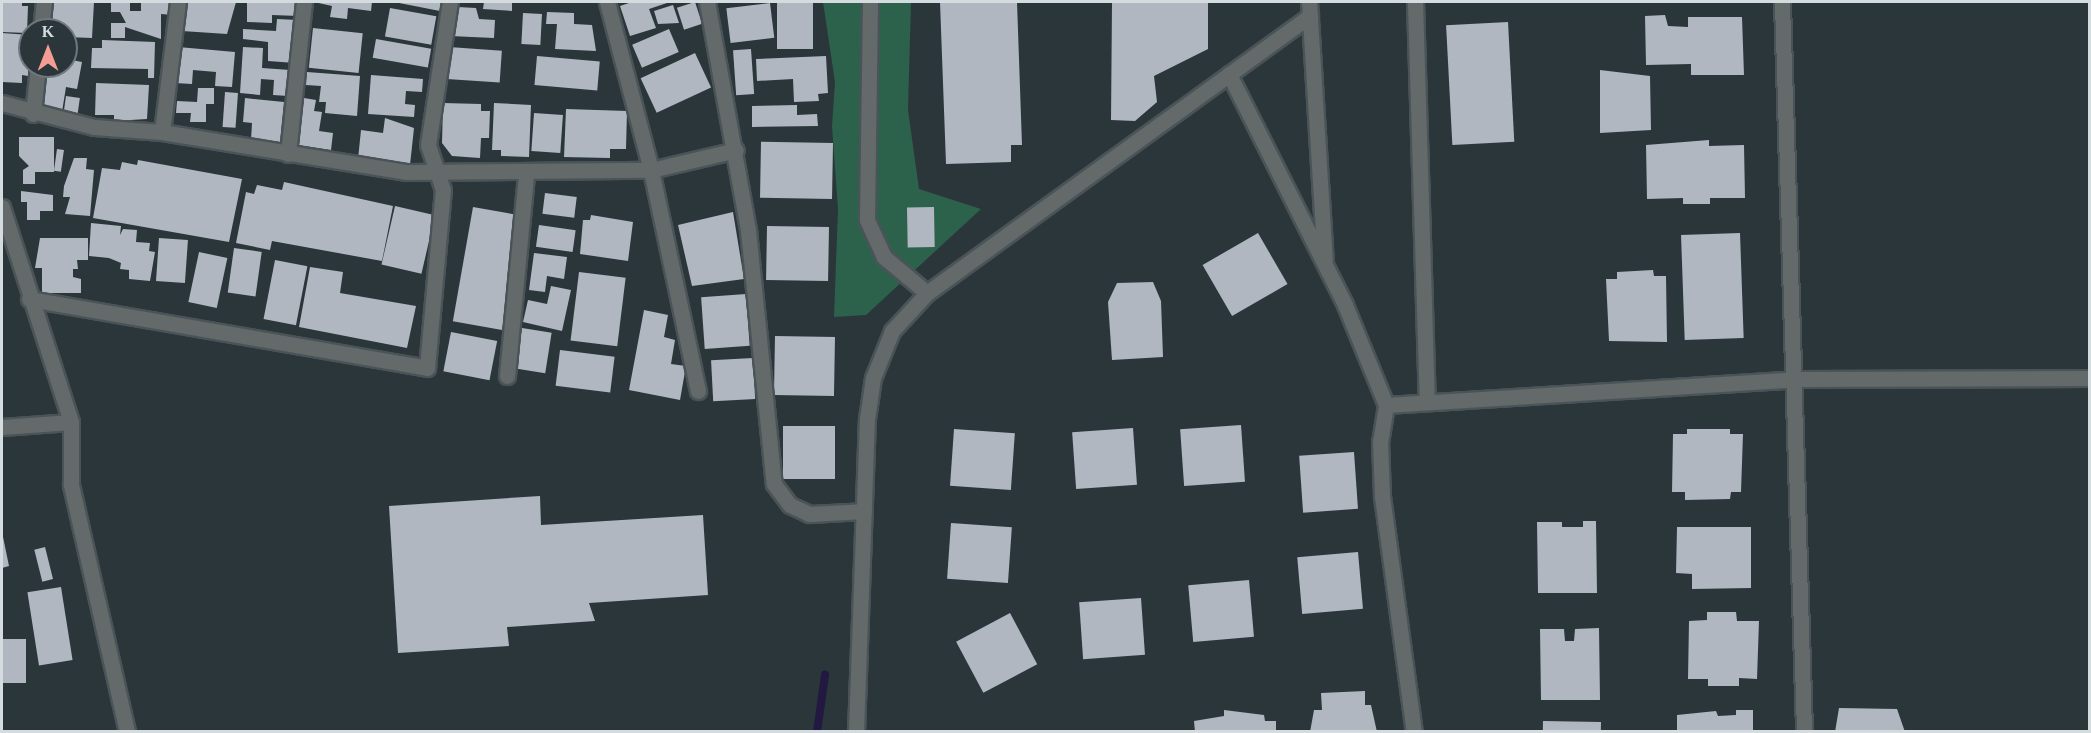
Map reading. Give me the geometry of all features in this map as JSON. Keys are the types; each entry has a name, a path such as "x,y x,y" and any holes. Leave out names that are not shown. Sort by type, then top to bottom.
{"street":[{"path":"42,18 44,2"},
{"path":"162,132 178,2"},
{"path":"288,154 304,2"},
{"path":"29,299 427,368 442,211 437,169 428,145 450,2"},
{"path":"607,2 651,170 698,390"},
{"path":"707,2 736,150 774,484 789,505 809,514 864,511"},
{"path":"870,2 867,220 884,257 927,292"},
{"path":"1414,2 1427,402"},
{"path":"1782,2 1796,380 1804,732"},
{"path":"856,732 867,419 873,378 892,331 927,292 1230,74 1309,9"},
{"path":"1309,9 1325,266"},
{"path":"1230,74 1325,266 1386,405 1380,441 1382,496 1414,732"},
{"path":"33,114 37,78"},
{"path":"2,103 33,114 94,127 162,132 407,172 437,169 526,174 651,170 736,150"},
{"path":"507,376 526,174"},
{"path":"2,207 29,299 71,423 71,485 127,732"},
{"path":"1386,405 1796,380 2090,378"},
{"path":"2,427 71,423"}],"green space":[{"path":"823,2 911,2 908,110 919,189 981,209 866,315 834,317 838,209 832,126 835,82"}],"building":[{"path":"2,2 22,2 22,6 28,6 28,18 18,18 18,33 2,32"},
{"path":"48,2 94,2 92,38 78,37 78,18 47,18"},
{"path":"111,2 130,2 130,11 141,11 141,2 173,2 173,15 161,14 161,39 125,27 125,38 111,38 111,23 126,23 120,12 111,12"},
{"path":"184,2 236,2 227,34 182,31"},
{"path":"247,2 299,2 299,16 272,15 272,23 247,22"},
{"path":"314,2 372,2 371,11 348,8 347,19 330,17 332,6"},
{"path":"394,2 442,2 440,11"},
{"path":"484,2 512,2 512,11 483,9"},
{"path":"632,2 670,2 649,9 656,28 630,36 620,6"},
{"path":"695,2 702,24 684,30 677,8"},
{"path":"777,2 813,2 813,49 777,49"},
{"path":"940,2 1017,2 1022,145 1011,145 1011,162 946,164"},
{"path":"1112,2 1208,2 1208,49 1154,76 1157,102 1135,121 1111,120"},
{"path":"770,3 774,38 731,43 726,8"},
{"path":"673,5 679,23 658,24 654,11"},
{"path":"458,7 476,8 479,19 495,20 494,38 450,36 451,19 458,19"},
{"path":"390,8 436,16 431,45 385,37"},
{"path":"547,12 574,13 574,24 592,25 596,51 555,49 557,24 546,24"},
{"path":"523,13 542,14 540,45 521,44"},
{"path":"1665,15 1668,26 1688,27 1688,17 1742,17 1744,75 1691,75 1691,64 1646,65 1645,16"},
{"path":"277,19 298,20 295,63 268,61 268,42 243,39 243,29 276,31"},
{"path":"1508,22 1514,142 1452,145 1446,25"},
{"path":"313,28 363,33 359,73 309,68"},
{"path":"669,29 679,52 642,68 632,45"},
{"path":"2,33 18,34 18,78 22,78 22,83 2,82"},
{"path":"376,39 431,49 428,67 373,58"},
{"path":"102,40 155,42 154,78 148,78 148,69 91,68 92,48 102,48"},
{"path":"178,47 235,52 232,87 215,86 216,72 193,70 192,84 175,83"},
{"path":"243,47 263,48 262,68 290,70 288,96 273,95 274,80 261,79 260,95 240,93"},
{"path":"449,47 502,51 500,83 447,79"},
{"path":"751,49 754,94 736,95 733,50"},
{"path":"695,53 711,87 657,113 641,78"},
{"path":"537,56 600,61 597,90 534,85"},
{"path":"826,56 828,93 818,94 819,101 794,102 793,79 757,81 756,59"},
{"path":"78,61 82,62 77,89 66,87 62,112 38,107 43,78 78,78"},
{"path":"1600,70 1650,76 1651,130 1600,133"},
{"path":"307,72 360,76 357,116 325,113 326,102 319,102 321,86 306,85"},
{"path":"371,75 423,79 422,92 406,91 405,104 415,105 414,117 368,114"},
{"path":"96,83 149,85 147,119 114,121 114,115 95,115"},
{"path":"198,88 214,88 214,104 206,104 206,122 190,122 191,113 176,113 177,101 197,102"},
{"path":"225,92 238,93 236,128 223,127"},
{"path":"66,96 80,98 77,118 63,116"},
{"path":"245,98 284,102 280,142 251,140 252,123 243,122"},
{"path":"304,98 316,100 314,111 322,112 319,131 333,133 331,150 297,145"},
{"path":"443,103 481,104 481,111 490,111 489,138 481,138 480,158 452,156 442,143"},
{"path":"494,103 531,105 529,157 501,156 501,150 492,150"},
{"path":"797,105 797,115 817,114 818,126 752,127 752,106"},
{"path":"566,109 627,111 626,149 610,149 610,158 564,157"},
{"path":"534,113 563,115 560,153 531,151"},
{"path":"385,118 414,128 410,165 358,159 361,130 383,133"},
{"path":"19,137 54,137 54,172 35,172 35,184 23,184 23,170 29,166 19,156"},
{"path":"1709,140 1709,146 1744,145 1745,198 1710,198 1710,204 1683,204 1683,198 1647,199 1646,145"},
{"path":"761,142 833,143 832,199 760,198"},
{"path":"57,149 64,150 61,172 54,171"},
{"path":"74,158 87,158 86,169 94,170 90,216 65,214 70,197 63,197 64,186"},
{"path":"138,160 242,179 229,242 93,218 102,168 120,170 122,162 137,165"},
{"path":"284,182 393,206 382,261 272,241 270,250 236,243 246,192 254,194 257,185 282,190"},
{"path":"21,191 53,195 53,211 40,211 40,220 27,220 27,202 21,202"},
{"path":"545,193 577,197 574,218 542,214"},
{"path":"395,206 435,215 421,274 382,264"},
{"path":"473,207 522,216 502,330 453,321"},
{"path":"907,207 934,207 935,247 908,247"},
{"path":"733,212 744,279 692,286 678,225"},
{"path":"591,215 633,222 628,261 580,254 583,220 590,220"},
{"path":"91,223 121,226 120,235 123,229 137,230 136,242 150,243 149,251 155,252 150,281 129,279 129,270 120,269 121,263 109,258 89,256"},
{"path":"539,225 576,230 573,252 536,247"},
{"path":"767,226 829,227 828,281 766,280"},
{"path":"1258,233 1288,284 1232,316 1203,265"},
{"path":"1740,233 1744,338 1685,340 1681,235"},
{"path":"40,238 88,238 88,260 77,260 78,269 73,269 73,277 81,279 81,293 42,293 42,268 35,268"},
{"path":"159,238 188,240 185,283 156,281"},
{"path":"234,248 262,252 255,296 228,293"},
{"path":"199,252 227,258 217,308 188,302"},
{"path":"534,253 567,257 564,279 547,276 545,292 529,290"},
{"path":"275,260 307,266 296,325 264,319"},
{"path":"310,267 343,272 340,293 416,306 407,348 299,327"},
{"path":"1653,270 1654,276 1666,276 1667,342 1609,341 1606,279 1617,279 1617,272"},
{"path":"579,272 626,278 617,346 571,340"},
{"path":"1153,282 1161,301 1163,357 1112,360 1108,302 1117,283"},
{"path":"551,286 571,290 562,331 523,322 528,300 547,304"},
{"path":"746,294 750,346 705,349 701,297"},
{"path":"644,310 668,315 664,337 675,340 671,364 686,366 680,400 629,390"},
{"path":"522,328 552,333 545,373 516,368"},
{"path":"451,332 497,341 490,380 443,371"},
{"path":"775,336 835,337 834,396 774,395"},
{"path":"560,350 615,357 610,392 556,386"},
{"path":"753,358 755,399 713,401 711,360"},
{"path":"1241,425 1245,482 1184,486 1180,429"},
{"path":"783,426 835,426 835,479 783,479"},
{"path":"1133,428 1137,485 1076,489 1072,432"},
{"path":"954,429 1015,433 1011,490 950,486"},
{"path":"1687,429 1730,429 1730,434 1743,434 1741,492 1731,492 1730,499 1685,500 1685,492 1672,492 1673,434 1687,434"},
{"path":"1354,452 1358,509 1303,513 1299,456"},
{"path":"540,496 541,525 703,515 708,595 589,603 595,621 507,627 509,646 398,653 389,506"},
{"path":"1583,521 1596,521 1597,593 1538,593 1537,522 1562,522 1562,527 1583,527"},
{"path":"951,523 1012,527 1008,583 947,579"},
{"path":"1677,527 1751,527 1751,588 1692,589 1692,574 1676,573"},
{"path":"2,532 9,566 2,568"},
{"path":"45,547 53,579 42,582 34,550"},
{"path":"1358,552 1363,609 1302,614 1297,557"},
{"path":"1249,580 1254,637 1193,642 1188,585"},
{"path":"61,587 73,660 39,665 27,592"},
{"path":"1141,598 1145,655 1083,659 1079,602"},
{"path":"1707,612 1736,612 1737,621 1759,621 1757,679 1739,678 1739,686 1708,686 1708,679 1688,679 1689,621 1707,620"},
{"path":"1010,613 1037,664 983,693 956,642"},
{"path":"1599,628 1600,700 1541,700 1540,629 1564,629 1565,641 1574,641 1575,629"},
{"path":"2,639 26,639 26,683 2,683"},
{"path":"1365,691 1365,705 1371,705 1377,732 1310,732 1314,710 1322,710 1321,693"},
{"path":"1839,708 1897,709 1905,732 1835,732"},
{"path":"1224,710 1264,715 1265,721 1276,721 1276,732 1195,732 1194,721 1224,716"},
{"path":"1736,710 1753,710 1753,732 1677,732 1677,715 1716,711 1718,716 1736,715"},
{"path":"1543,721 1601,722 1601,732 1543,732"}],"waterway":[{"path":"817,732 825,675"}]}
